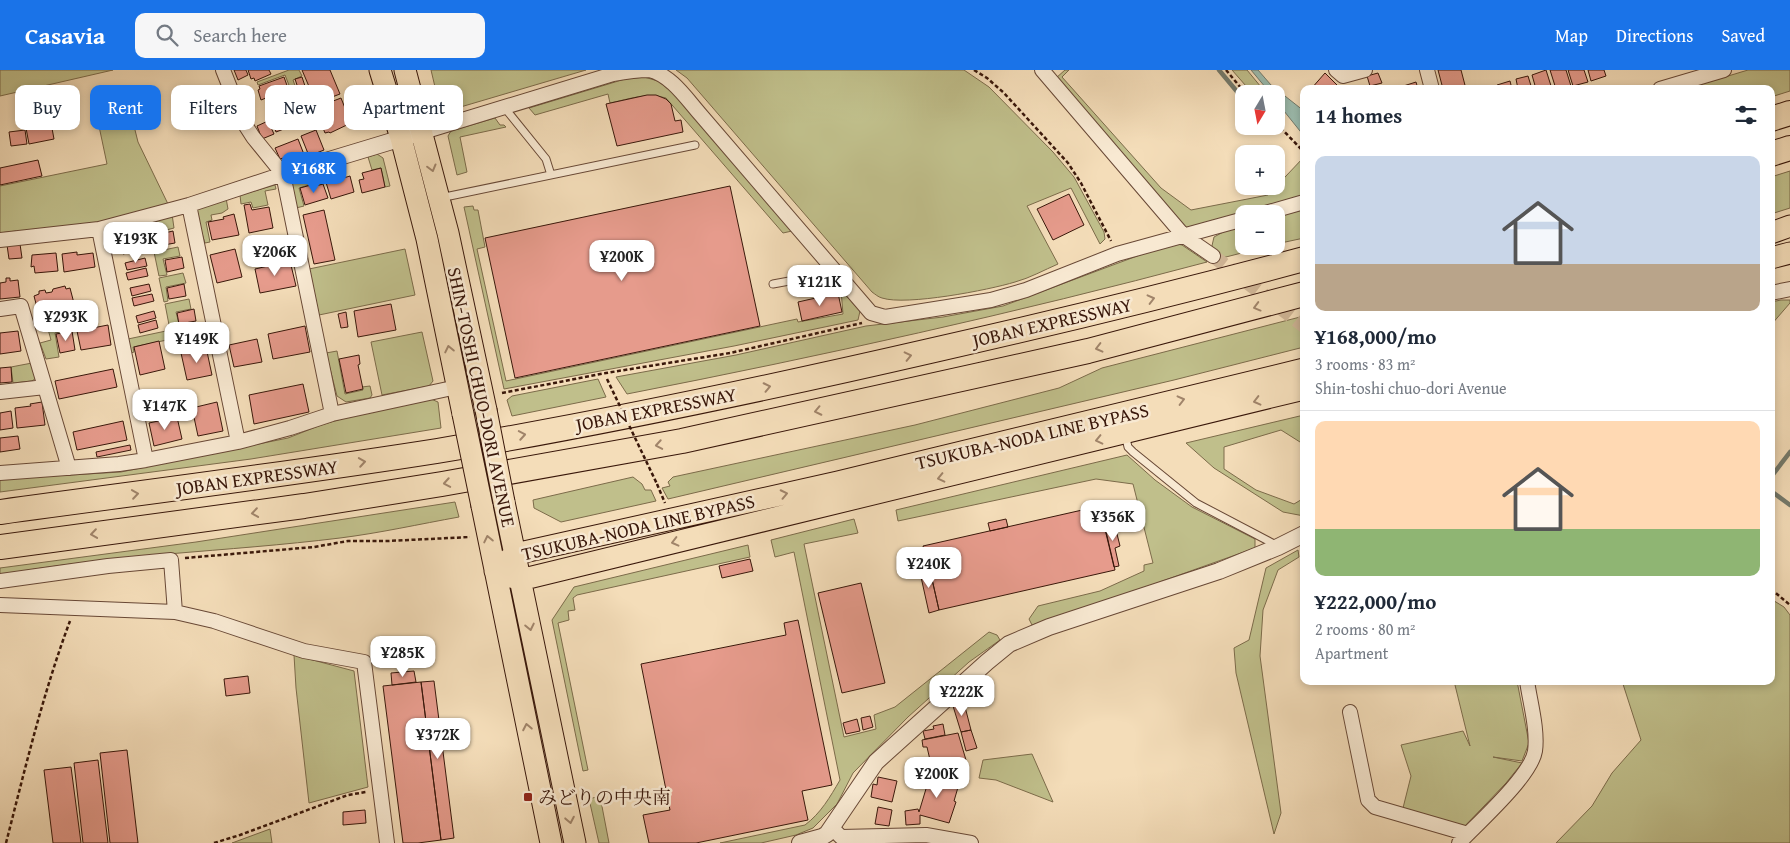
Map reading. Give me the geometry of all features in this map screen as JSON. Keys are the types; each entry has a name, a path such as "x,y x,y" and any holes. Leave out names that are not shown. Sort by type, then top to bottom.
{"highway":[{"path":"1775,118 1790,113"},
{"path":"1775,153 1790,148"},
{"name":"JOBAN EXPRESSWAY","path":"0,512 296,472 439,450 665,409 1084,316 1300,260"},
{"name":"JOBAN EXPRESSWAY","path":"0,547 304,506 442,484 682,441 1088,350 1300,295"}],"main road":[{"name":"SHIN-TOSHI CHUO-DORI AVENUE","path":"380,70 401,138 427,239 551,843"},
{"name":"SHIN-TOSHI CHUO-DORI AVENUE","path":"405,70 423,132 492,402 504,502 575,843"},
{"path":"1775,231 1790,226"},
{"path":"1775,257 1790,253"},
{"name":"TSUKUBA-NODA LINE BYPASS","path":"1300,370 838,482 515,554 495,571 520,580 1300,390"}],"street":[{"path":"223,70 244,123 283,174 332,414"},
{"path":"0,240 99,229 189,205 401,138 613,74 636,70 648,70 664,76 684,96 871,313 876,316 885,317 992,300 1026,290 1117,254 1235,222"},
{"path":"1042,70 1184,236 1213,256"},
{"path":"1336,70 1343,76 1365,70"},
{"path":"1427,70 1431,85"},
{"path":"1673,85 1724,70"},
{"path":"1285,207 1300,203"},
{"path":"189,205 238,442"},
{"path":"99,229 146,460"},
{"path":"1775,293 1790,289"},
{"path":"0,309 21,306 69,468"},
{"path":"0,392 45,387"},
{"path":"0,473 119,464 146,460 238,442 332,414 457,387"},
{"path":"839,836 862,780 876,762 986,662 1009,644 1049,627 1219,571 1300,536"},
{"path":"0,581 73,570 171,560 175,612"},
{"path":"0,606 175,612 214,621 304,651 364,662 387,843"},
{"path":"1350,712 1368,800 1374,807 1463,838 1512,789 1533,759 1535,751 1534,731 1527,685"},
{"path":"800,843 822,837 926,835 971,843"}],"lane":[{"path":"504,107 546,159 551,174"},
{"path":"440,198 695,145"},
{"path":"773,284 811,277 829,264"},
{"path":"1125,434 1128,447 1133,452 1196,503 1278,547"}],"path":[{"path":"974,70 987,78 1004,93 1068,163 1106,228 1117,254"},
{"path":"1226,70 1238,85"},
{"path":"1285,132 1300,148"},
{"path":"492,402 606,373 730,353 864,323 876,316"},
{"path":"606,373 607,379 666,506"},
{"path":"171,560 314,547 348,541 388,542 474,536"},
{"path":"1775,592 1790,605"},
{"path":"6,843 29,754 61,644 74,609"},
{"path":"214,843 258,829 348,795 380,790"}],"shaded area":[{"path":"0,70 113,70 48,85 15,85 15,93 0,96"},
{"path":"289,70 299,70 302,76 293,80 295,85 289,85 285,75 258,85 257,82"},
{"path":"431,70 586,70 463,106 463,85 435,85"},
{"path":"676,70 964,70 989,87 1053,152 1074,177 1104,232 1105,239 1100,244 1071,188 1027,206 1058,264 1021,280 968,293 928,299 894,300 881,298 872,292 687,78"},
{"path":"1065,70 1069,70 1062,77 1161,188 1191,210 1268,195 1285,195 1285,177 1300,161 1300,197 1271,205 1235,205 1235,215 1185,228 1056,78"},
{"path":"1232,70 1247,70 1259,85 1245,85"},
{"path":"1251,70 1258,70 1271,85 1264,85"},
{"path":"1748,70 1790,70 1790,91 1775,96 1775,85 1698,85"},
{"path":"644,77 658,81 672,92 792,231 783,233 666,98 645,96 610,103 608,94 535,115 529,108 625,79"},
{"path":"1285,96 1300,108 1300,131 1285,112"},
{"path":"495,118 500,125 506,127 460,137 467,172 457,175 448,136 451,131 463,130 463,127"},
{"path":"100,130 135,130 138,142 168,204 89,225 18,235 16,231 0,233 0,186 107,164"},
{"path":"377,154 383,158 390,186 385,187 381,168 372,170 368,157"},
{"path":"1790,171 1790,208 1775,213 1775,176"},
{"path":"306,176 309,185 299,188 304,206 296,208 291,186 295,179"},
{"path":"275,185 276,189 265,191 268,205 253,208 251,202 241,204 240,195"},
{"path":"226,198 228,209 222,213 211,215 212,220 206,222 210,242 205,243 196,215 199,207"},
{"path":"473,206 474,210 478,210 485,247 477,249 506,381 797,319 798,322 843,314 841,290 860,311 858,320 734,346 504,389 464,207"},
{"path":"1300,209 1300,239 1285,242 1285,213"},
{"path":"172,214 174,228 155,233 157,248 154,249 148,222"},
{"path":"1235,228 1235,255 1222,258 1211,250 1214,237"},
{"path":"1172,243 1182,245 1207,262 1063,299 918,333 773,365 627,394 616,377 736,355 866,326 943,317 1003,306"},
{"path":"178,247 180,256 163,259 167,275 159,276 154,252"},
{"path":"405,249 415,295 319,315 309,269"},
{"path":"183,273 186,283 166,287 168,301 164,302 159,278"},
{"path":"189,299 191,309 176,312 180,328 170,330 165,304"},
{"path":"1790,300 1790,303 1775,320 1775,301"},
{"path":"93,313 96,324 55,333 59,357 46,359 40,343 51,340 46,322"},
{"path":"1300,317 1300,348 1174,380 668,499 662,488 670,486 668,482 673,477 915,425 1059,388 1102,368"},
{"path":"166,331 167,340 133,347 134,352 131,353 128,339"},
{"path":"422,332 433,381 429,386 382,395 371,342"},
{"path":"337,351 345,394 363,390 362,387 370,386 372,395 370,398 346,402 337,396 326,353"},
{"path":"32,363 36,378 32,381 13,383 11,367"},
{"path":"598,379 606,397 512,416 507,400 512,396"},
{"path":"431,399 438,402 441,428 251,459 0,492 0,479 121,472 288,438 348,417"},
{"path":"1300,416 1300,442 1281,430 1224,447 1224,469 1256,490 1294,504 1300,500 1300,515 1283,512 1214,468 1186,443"},
{"path":"1127,455 1155,480 1192,507 1255,539 1255,548 1101,603 1032,625 1029,619 1038,606 1100,591 1144,571 1144,565 1153,563 1133,484 1096,479 898,521 896,510"},
{"path":"633,477 642,484 645,490 651,490 656,501 561,522 534,508 533,500"},
{"path":"455,502 459,517 370,534 298,543 84,562 0,575 0,568 196,542"},
{"path":"854,519 858,533 804,544 844,737 876,729 874,715 895,707 989,632 997,635 1000,640 969,662 908,717 853,773 837,804 813,828 796,835 761,843 720,843 805,825 829,799 840,780 794,552 775,557 771,540"},
{"path":"748,545 750,557 577,595 573,598 575,610 568,611 569,620 558,623 588,770 583,771 552,620 574,587"},
{"path":"1298,550 1299,557 1278,570 1263,610 1260,656 1281,813 1274,834 1236,673 1234,648 1249,640 1266,568"},
{"path":"1775,601 1784,607 1790,615 1790,843 1556,843 1592,806 1612,773 1641,740 1623,685 1775,685"},
{"path":"294,655 354,671 368,787 309,803"},
{"path":"1455,685 1518,685 1529,743 1522,761 1493,757 1522,763 1506,783 1463,828 1403,808 1411,776 1401,745 1463,731 1470,746"},
{"path":"1032,754 1053,802 996,780 979,778 983,760"},
{"path":"600,796 609,843 599,843 589,799"},
{"path":"270,829 272,843 232,843"}],"building":[{"path":"234,70 246,70 248,75 238,80"},
{"path":"248,70 269,70 271,74 255,81 254,78 251,79"},
{"path":"302,70 330,70 340,94 334,96 334,85 308,85"},
{"path":"1438,70 1461,70 1465,85 1442,85"},
{"path":"1546,70 1551,85 1535,85 1532,75"},
{"path":"1550,70 1566,70 1571,85 1555,85"},
{"path":"1568,70 1584,70 1588,82 1573,85"},
{"path":"1588,70 1604,70 1606,76 1591,81"},
{"path":"1325,73 1337,85 1314,85"},
{"path":"1378,73 1382,83 1370,85 1367,76"},
{"path":"1528,76 1531,85 1517,85 1516,79"},
{"path":"284,77 287,85 265,85 265,98 261,100 258,90 260,89 259,86"},
{"path":"302,77 305,85 297,85 295,79"},
{"path":"1510,81 1511,85 1497,85"},
{"path":"647,95 656,95 666,99 671,104 675,121 681,120 683,132 617,146 606,104"},
{"path":"341,98 344,106 344,126 330,133 325,133 324,130 334,130 334,101"},
{"path":"265,122 265,130 272,130 274,134 262,139 257,126"},
{"path":"25,130 27,144 11,146 9,132"},
{"path":"26,130 52,130 54,139 29,144"},
{"path":"316,130 324,150 309,156 301,136"},
{"path":"298,139 305,157 296,160 295,157 292,158 291,156 280,159 275,148"},
{"path":"38,160 42,176 0,185 0,168"},
{"path":"381,168 385,187 362,193 359,180 364,179 362,173"},
{"path":"336,176 337,180 350,176 354,192 331,199 325,179"},
{"path":"323,184 328,198 305,205 300,188"},
{"path":"730,186 760,326 515,378 485,238"},
{"path":"1069,194 1084,225 1053,240 1037,209"},
{"path":"250,204 252,210 269,207 273,228 249,233 244,205"},
{"path":"324,210 335,260 314,264 303,215"},
{"path":"234,214 239,235 212,240 208,222 224,219 223,217"},
{"path":"173,231 175,243 158,246 156,235"},
{"path":"139,232 140,239 121,244 119,236"},
{"path":"141,241 143,249 123,254 121,246"},
{"path":"20,244 22,258 9,259 7,245"},
{"path":"235,249 242,277 217,283 210,255"},
{"path":"77,252 77,255 93,253 95,267 64,272 62,254"},
{"path":"56,253 58,271 35,273 34,266 31,267 32,255"},
{"path":"182,257 184,268 167,272 165,260"},
{"path":"145,258 147,266 127,270 125,263"},
{"path":"290,261 296,286 260,293 255,269"},
{"path":"146,268 148,276 128,280 126,273"},
{"path":"6,278 10,278 10,281 18,280 20,297 0,299 0,283 6,282"},
{"path":"149,284 151,291 132,296 130,288"},
{"path":"184,284 186,296 169,299 167,288"},
{"path":"65,286 66,289 70,288 76,311 40,319 34,296 39,294 39,291 52,292 53,289"},
{"path":"838,293 842,312 802,321 798,302"},
{"path":"152,294 154,301 134,306 132,298"},
{"path":"391,304 396,330 358,337 354,311"},
{"path":"194,309 196,321 179,324 177,313"},
{"path":"154,311 156,318 138,323 136,316"},
{"path":"346,312 348,327 341,328 338,314"},
{"path":"156,320 158,328 140,333 138,325"},
{"path":"108,325 111,345 81,350 77,331"},
{"path":"305,326 310,352 273,359 268,334"},
{"path":"18,331 21,351 0,354 0,333"},
{"path":"72,331 75,350 60,353 56,334"},
{"path":"257,339 262,362 234,367 229,345"},
{"path":"159,341 165,369 140,375 134,347"},
{"path":"206,347 212,375 187,380 181,353"},
{"path":"359,355 360,364 358,365 363,389 346,393 339,359"},
{"path":"11,367 12,382 0,383 0,368"},
{"path":"113,369 117,387 59,399 55,381"},
{"path":"303,384 309,412 254,424 249,395"},
{"path":"42,402 45,425 17,428 15,408 31,406 30,404"},
{"path":"217,402 223,431 198,436 192,408"},
{"path":"11,411 13,428 0,430 0,413"},
{"path":"177,417 182,439 154,446 149,423"},
{"path":"123,421 127,440 77,450 73,432"},
{"path":"18,436 20,449 0,452 0,438"},
{"path":"130,445 131,450 97,457 96,452"},
{"path":"1109,504 1112,518 1107,519 1105,505"},
{"path":"1100,506 1115,570 939,610 929,566 919,568 917,559 926,557 923,546"},
{"path":"1006,519 1008,527 990,531 988,523"},
{"path":"1114,522 1120,546 1115,548 1119,566 1114,567 1104,525"},
{"path":"750,559 753,571 722,578 719,566"},
{"path":"929,566 939,610 929,613 919,568"},
{"path":"861,583 885,683 842,693 818,593"},
{"path":"798,620 832,785 802,791 808,820 696,843 649,843 643,815 670,810 641,664 786,635 784,623"},
{"path":"414,671 416,682 392,685 391,673"},
{"path":"248,676 250,693 226,696 224,679"},
{"path":"434,681 454,838 441,840 421,682"},
{"path":"421,682 441,840 403,843 383,686"},
{"path":"964,703 971,730 961,732 953,706"},
{"path":"870,716 873,727 863,730 861,718"},
{"path":"857,719 860,731 846,734 843,723"},
{"path":"943,724 945,735 925,739 923,731 934,729 933,726"},
{"path":"971,730 977,748 966,751 961,732"},
{"path":"958,733 966,760 949,766 948,764 942,765 940,759 930,760 927,747 923,747 922,740"},
{"path":"127,750 138,843 110,843 100,753"},
{"path":"98,760 108,843 83,843 74,763"},
{"path":"71,767 81,843 53,843 44,770"},
{"path":"932,769 961,777 949,823 920,815 920,824 906,825 905,811 918,809 919,812"},
{"path":"878,777 897,781 892,802 871,797 873,784 877,785"},
{"path":"878,807 892,810 889,826 875,824"},
{"path":"365,810 366,823 343,825 343,812"}],"waterway":[{"path":"1219,70 1235,89"},
{"path":"1775,472 1790,452"},
{"path":"1775,494 1790,505"}],"tunnel":[{"path":"1213,256 1300,323"}],"place":[{"name":"みどりの中央南","path":"528,797"}]}
